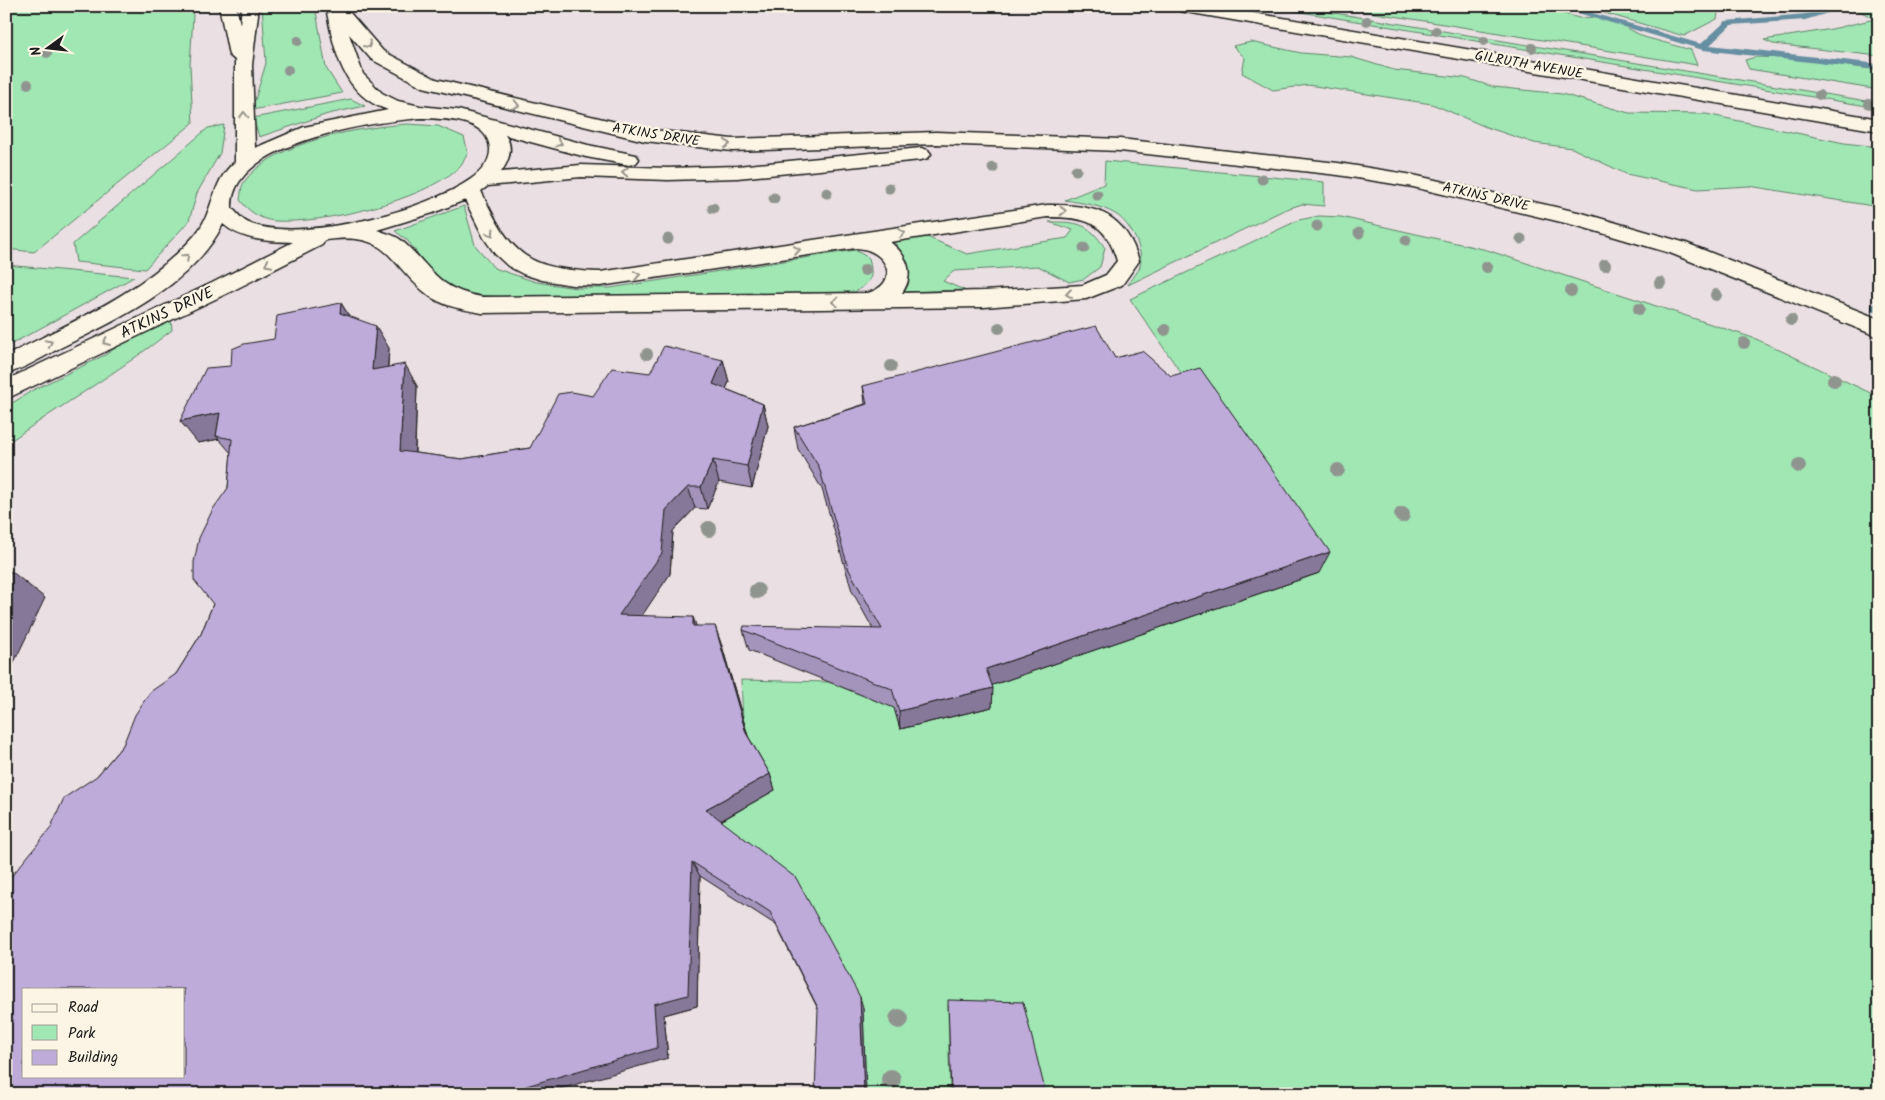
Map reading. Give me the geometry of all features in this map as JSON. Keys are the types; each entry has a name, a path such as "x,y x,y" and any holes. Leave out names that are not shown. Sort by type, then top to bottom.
{"street":[{"path":"227,6 239,60 243,65"},
{"path":"252,6 243,65 245,163 289,139 312,131 373,117 432,112"},
{"name":"GILRUTH AVENUE","path":"1180,6 1879,125"},
{"path":"336,7 343,53 366,91 405,108 432,112"},
{"name":"ATKINS DRIVE","path":"336,7 377,55 430,83 645,136 732,145 926,138 1010,140 1188,152 1338,169 1413,181 1490,197 1582,220 1678,248 1879,328"},
{"name":"ATKINS DRIVE","path":"432,112 478,121 586,151 628,158 663,161 726,162 927,144 1010,140"},
{"path":"220,208 232,223 244,230 257,235 285,237 334,232 415,213 476,184 500,158 501,148 495,131 478,121"},
{"name":"ATKINS DRIVE","path":"476,184 581,171 668,174 729,172 1011,145 1074,144"},
{"name":"ATKINS DRIVE","path":"6,366 114,309 181,262 205,236 220,208 226,186 234,173 245,163"},
{"path":"334,232 369,234 392,244 436,290 465,302 482,305 984,299 1086,292 1114,280 1124,270 1128,261 1122,239 1108,224 1086,213 1047,211 630,276 600,279 562,276 535,270 509,258 491,234 476,184"},
{"name":"ATKINS DRIVE","path":"6,390 334,232"},
{"path":"837,243 857,242 875,244 892,254 896,262 898,281 892,291 881,298 868,301"}],"green space":[{"path":"6,6 190,6 193,15 190,65 193,123 34,252 6,249"},
{"path":"262,6 315,6 326,68 342,93 252,110 266,63"},
{"path":"1265,6 1292,6 1879,103 1879,108"},
{"path":"1332,6 1537,6 1579,18 1595,17 1616,22 1644,37 1691,50 1697,65"},
{"path":"1580,6 1726,6 1718,13 1717,19 1684,36"},
{"path":"1850,6 1879,6 1879,56 1773,44 1764,40 1832,29 1875,19"},
{"path":"1251,42 1301,53 1351,57 1394,70 1465,78 1494,87 1562,94 1629,113 1706,114 1844,143 1879,147 1879,207 1749,186 1698,189 1626,174 1572,148 1534,143 1486,127 1432,104 1308,85 1273,90 1242,73 1245,58 1233,46"},
{"path":"1756,57 1788,58 1879,70 1879,90 1749,69 1745,60"},
{"path":"351,99 365,106 328,114 259,137 253,118"},
{"path":"408,124 438,126 464,137 468,153 460,166 441,181 397,200 371,208 319,219 275,221 265,219 247,208 240,200 244,182 257,168 275,156 296,146 343,133"},
{"path":"224,125 220,153 197,193 189,221 145,269 76,262 73,244 208,128"},
{"path":"1105,161 1324,182 1324,206 1302,204 1284,210 1128,285 1139,269 1141,262 1136,239 1127,225 1117,215 1105,209 1065,200 1104,184"},
{"path":"464,206 475,245 494,268 536,282 576,288 610,288 855,250 869,258 871,274 865,285 855,292 528,298 470,295 440,283 407,240 395,231"},
{"path":"1319,216 1341,217 1487,250 1756,339 1879,397 1879,1094 1043,1094 948,1005 950,1094 866,1094 863,1008 713,825 752,750 743,719 741,680 829,682 867,697 883,669 900,729 991,707 984,688 1319,573 1130,299 1299,220"},
{"path":"1049,222 1075,223 1093,233 1105,248 1100,267 1084,279 1069,282 1038,266 954,271 943,281 964,290 904,292 909,282 909,271 903,254 893,241 927,237 967,254 1067,238 1073,230"},
{"path":"6,265 134,277 6,347"},
{"path":"171,318 172,330 111,374 6,444 6,407 33,390 105,355 141,331"}],"building":[{"path":"341,303 340,313 376,326 372,370 405,364 400,451 462,459 530,448 558,394 572,392 593,396 612,368 650,373 664,346 723,360 713,384 763,404 747,466 713,460 701,487 688,487 666,510 662,553 619,615 693,617 693,626 715,626 746,733 770,774 706,809 796,878 860,997 864,1094 815,1094 818,1008 770,912 692,862 688,995 654,1004 657,1048 499,1094 6,1094 6,883 50,829 64,798 97,776 123,745 135,715 150,692 176,674 201,634 213,604 194,580 194,562 199,538 213,509 228,488 232,439 216,436 220,413 180,421 206,368 231,366 232,349 244,344 274,339 277,316"},
{"path":"1096,326 1115,358 1142,351 1171,376 1200,368 1330,552 986,669 993,688 899,711 892,689 743,630 744,626 882,629 849,570 819,467 794,427 867,404 863,386"},
{"path":"11,571 6,581 6,572"},
{"path":"948,1000 1023,1002 1046,1094 951,1094"}],"waterway":[{"path":"1558,6 1703,47"},
{"path":"1703,47 1729,23 1805,17 1847,6"},
{"path":"1703,47 1879,67"},
{"path":"1875,308 1879,306"}]}
